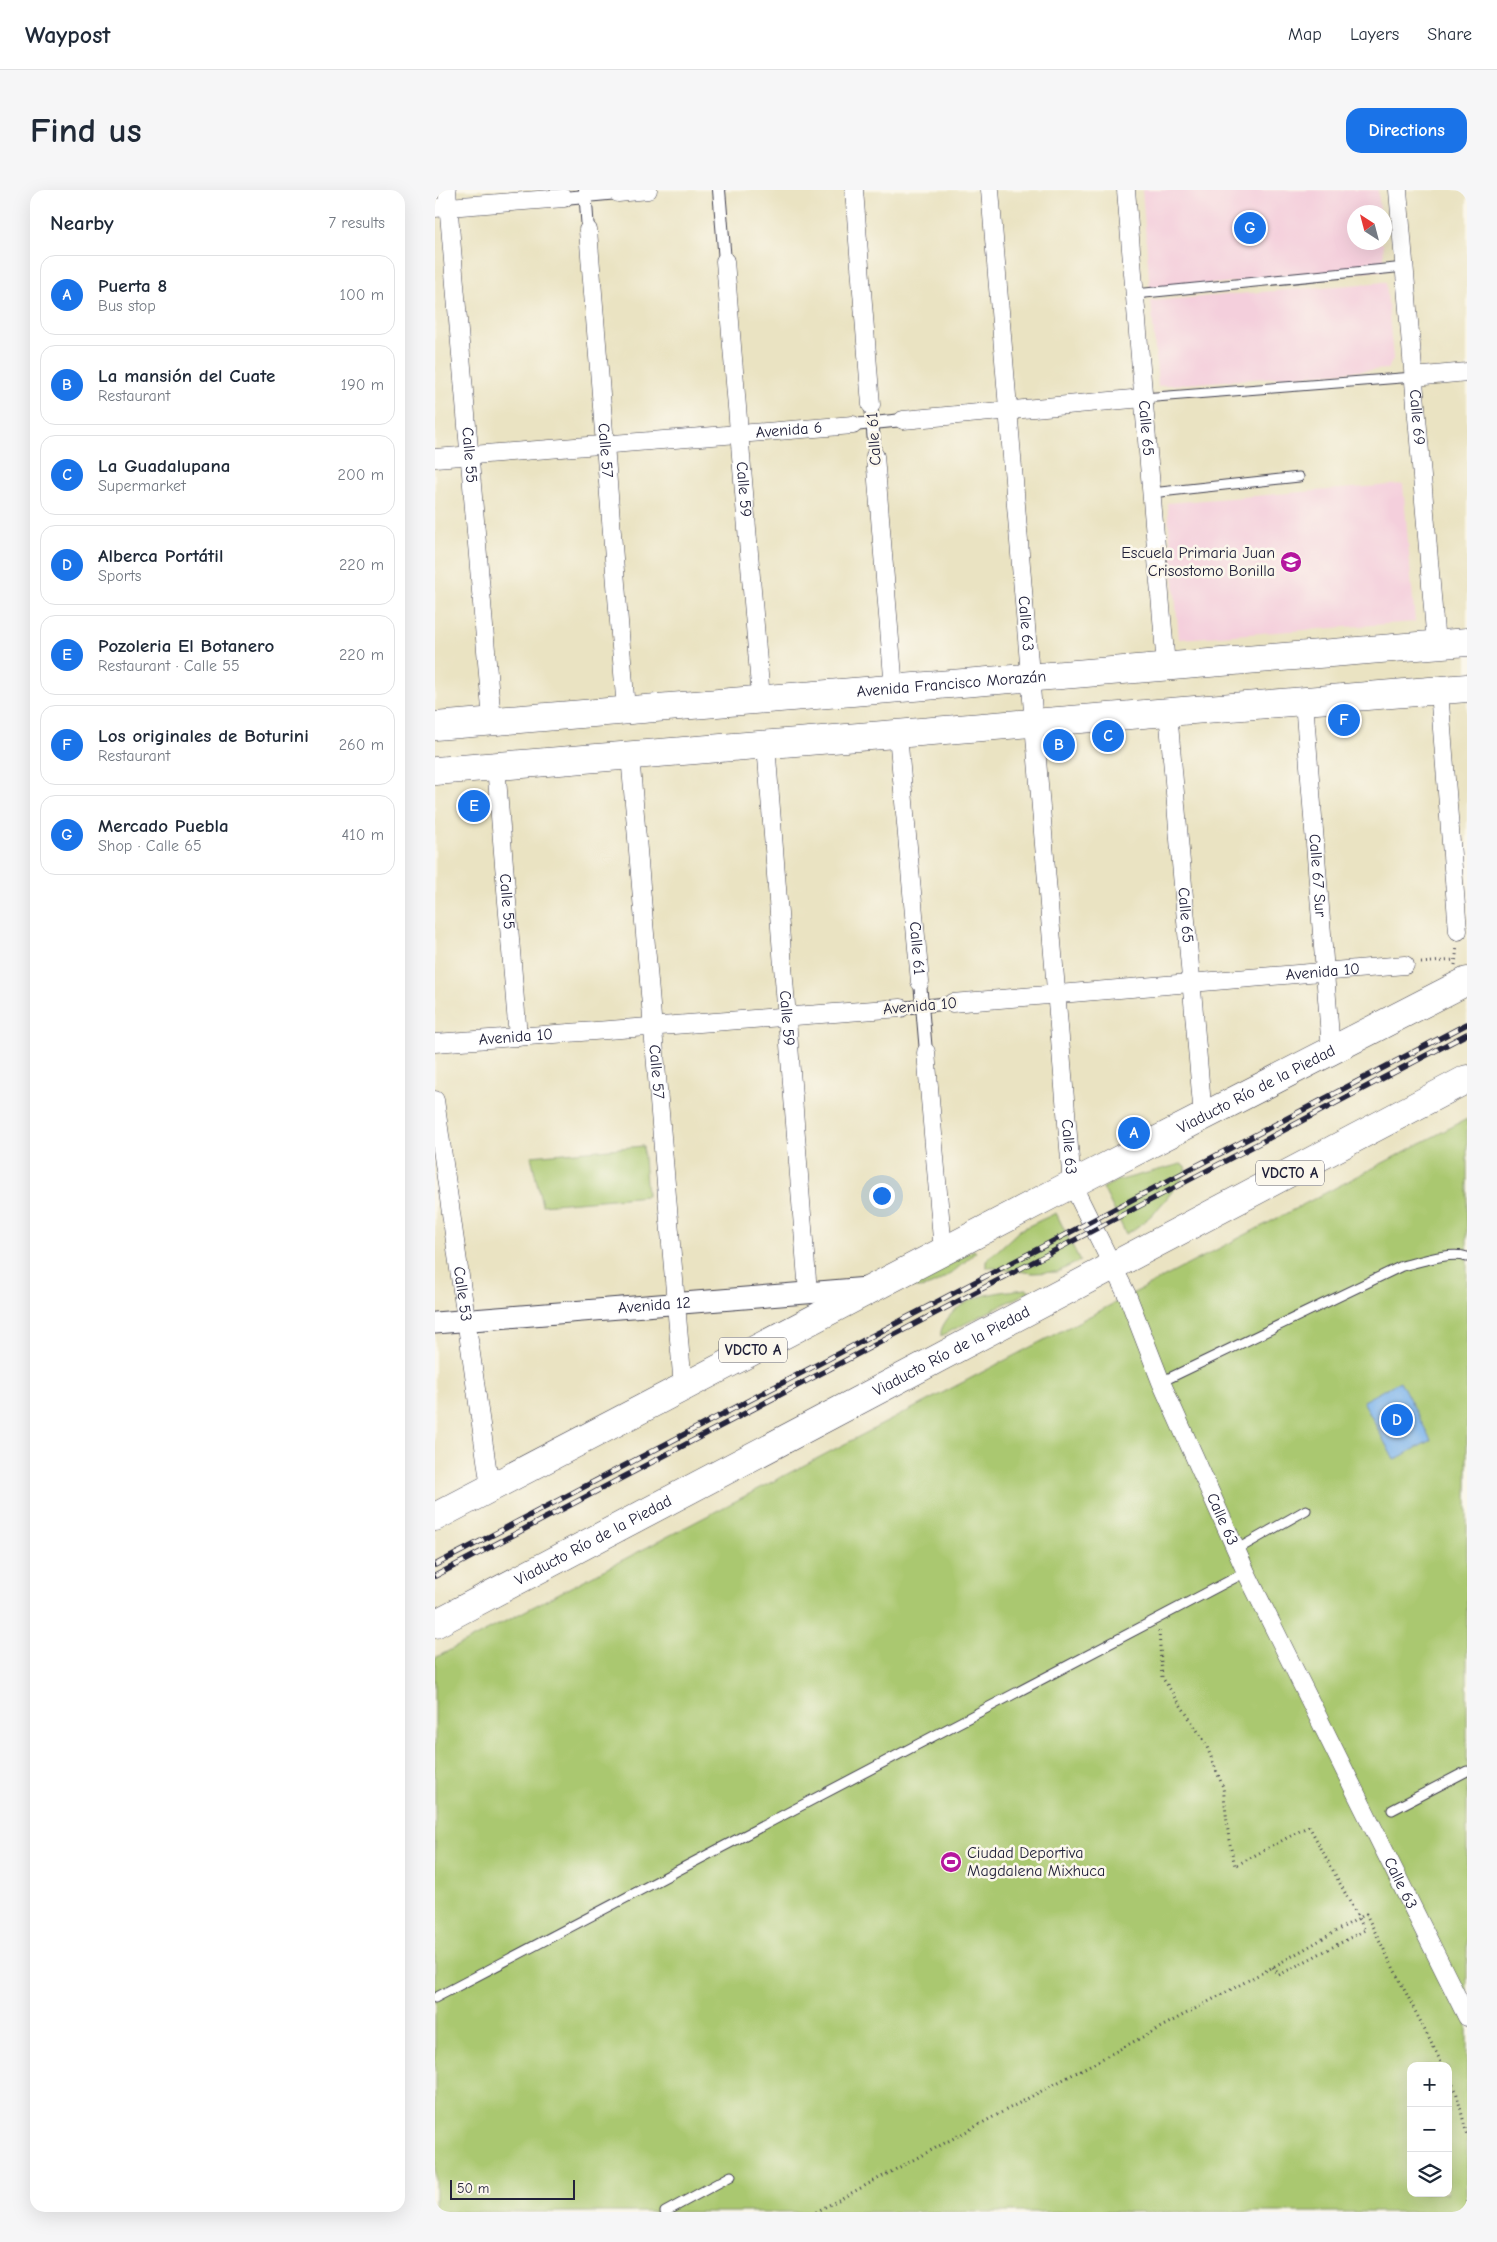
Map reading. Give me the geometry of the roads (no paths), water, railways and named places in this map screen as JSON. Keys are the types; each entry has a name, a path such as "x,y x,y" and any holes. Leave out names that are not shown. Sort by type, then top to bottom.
{"main road":[{"name":"Avenida Francisco Morazán","path":"435,726 1467,642"},
{"path":"435,771 1467,688"},
{"name":"Viaducto Río de la Piedad","path":"435,1517 1331,1050 1458,976"},
{"name":"Viaducto Río de la Piedad","path":"435,1624 1467,1079"}],"street":[{"path":"444,202 564,198 585,193 618,193 648,190"},
{"name":"Calle 59","path":"719,190 761,699"},
{"name":"Calle 61","path":"854,190 894,689"},
{"name":"Calle 63","path":"990,190 1072,1184 1128,1297 1161,1382 1246,1572 1467,2017"},
{"name":"Calle 65","path":"1126,190 1166,666"},
{"name":"Calle 69","path":"1399,190 1436,644"},
{"name":"Calle 57","path":"585,193 626,710"},
{"name":"Calle 55","path":"444,202 469,455 492,721"},
{"path":"1414,377 1467,372"},
{"name":"Avenida 6","path":"435,458 853,424 872,414 903,420 1143,398"},
{"path":"1439,691 1458,930"},
{"name":"Calle 67 Sur","path":"1304,701 1331,1050"},
{"name":"Calle 65","path":"1168,712 1203,1117"},
{"name":"Calle 61","path":"899,734 943,1251"},
{"name":"Calle 59","path":"766,744 808,1293"},
{"name":"Calle 57","path":"630,755 683,1387"},
{"name":"Calle 55","path":"496,766 518,1037"},
{"name":"Avenida 10","path":"435,1043 901,1008 1405,965"},
{"name":"Calle 53","path":"435,1100 490,1488"},
{"name":"Avenida 12","path":"435,1323 873,1288"}],"lane":[{"path":"1135,294 1405,267"},
{"path":"1143,398 1414,377"},
{"path":"1151,493 1299,477"},
{"path":"1161,1382 1402,1266 1431,1259 1462,1255 1467,1257"},
{"path":"1236,1550 1306,1510"},
{"path":"435,1998 1246,1572"},
{"path":"1392,1810 1467,1771"},
{"path":"665,2212 731,2176"}],"water":[{"path":"1400,1381 1431,1440 1394,1460 1363,1401"}],"railway":[{"path":"435,1565 1467,1024"},
{"path":"435,1576 1467,1034"}],"place":[{"name":"Mercado Puebla","path":"1250,228"},
{"name":"Escuela Primaria Juan Crisostomo Bonilla","path":"1291,562"},
{"name":"Los originales de Boturini","path":"1344,720"},
{"name":"La Guadalupana","path":"1108,736"},
{"name":"La mansión del Cuate","path":"1059,745"},
{"name":"Pozoleria El Botanero","path":"474,806"},
{"name":"Puerta 8","path":"1134,1133"},
{"name":"Alberca Portátil","path":"1397,1420"},
{"name":"Ciudad Deportiva Magdalena Mixhuca","path":"951,1862"}]}
